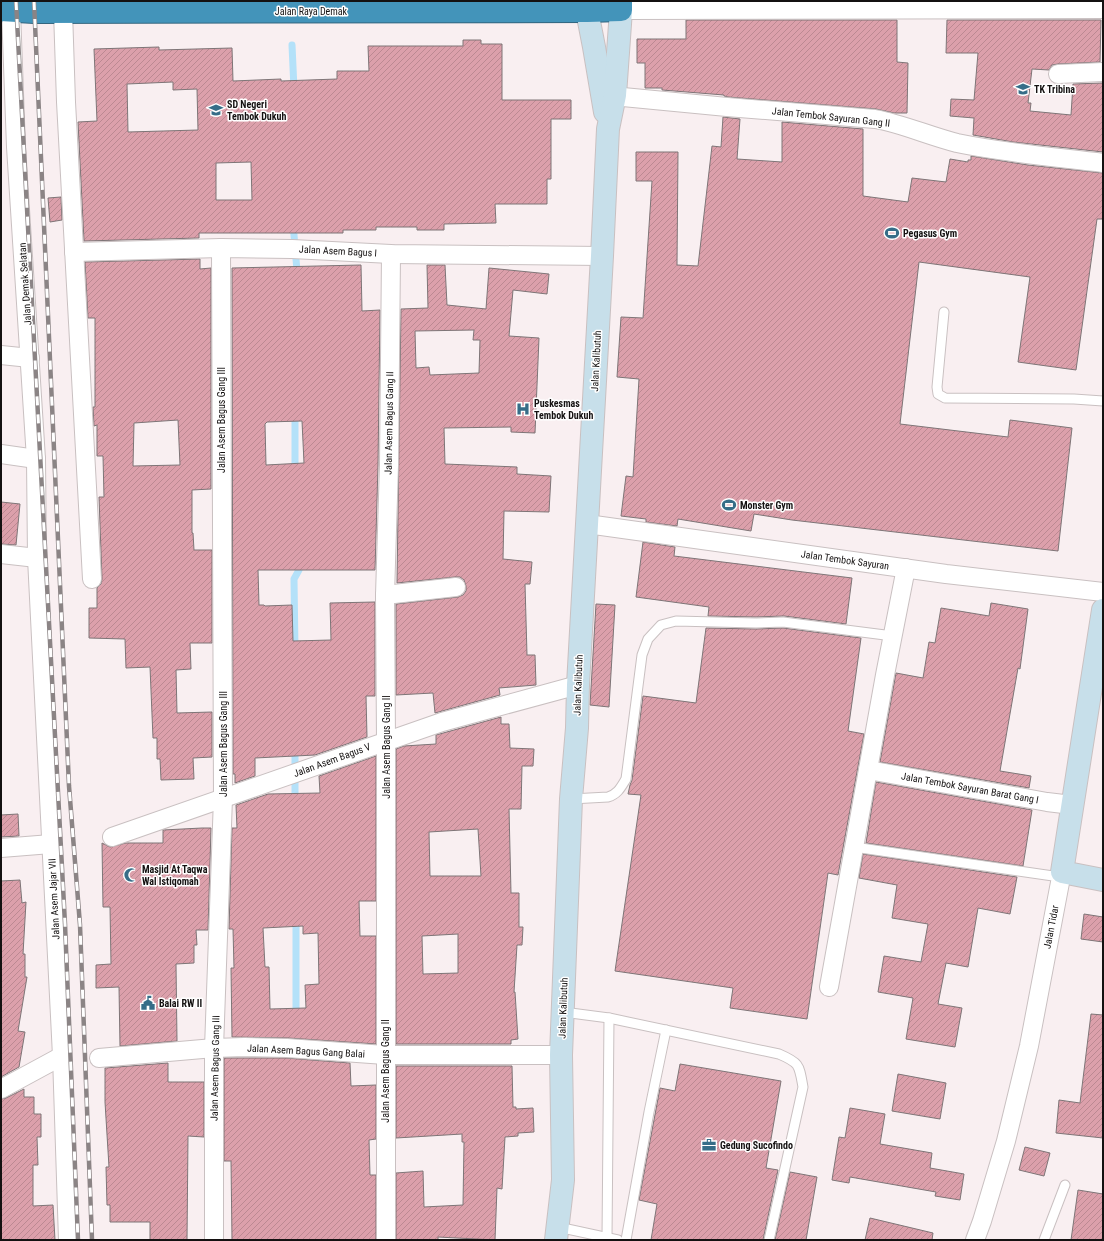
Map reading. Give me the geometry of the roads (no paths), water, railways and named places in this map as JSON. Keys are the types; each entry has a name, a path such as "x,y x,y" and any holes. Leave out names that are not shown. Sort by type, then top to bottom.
{"highway":[{"name":"Jalan Raya Demak","path":"6,10 63,11 621,5"}],"street":[{"path":"621,5 1103,9"},
{"name":"Jalan Kalibutuh","path":"557,1233 563,1180 561,1055 571,799 577,728 609,95 621,5"},
{"name":"Jalan Kalibutuh","path":"587,6 609,95"},
{"name":"Jalan Demak Selatan","path":"6,10 9,146 30,358 36,459 37,558"},
{"path":"63,11 66,102 92,579"},
{"path":"1058,74 1103,72"},
{"name":"Jalan Tembok Sayuran Gang II","path":"609,95 727,107 875,119 893,122 956,142 981,148 1103,163"},
{"name":"Jalan Asem Bagus I","path":"74,252 221,248 292,249 391,254 602,256"},
{"name":"Jalan Asem Bagus Gang III","path":"214,1240 214,1048 223,798 221,248"},
{"name":"Jalan Asem Bagus Gang II","path":"386,1240 385,595 389,465 391,254"},
{"path":"1,355 30,358"},
{"path":"1,454 36,459"},
{"name":"Jalan Tembok Sayuran","path":"587,524 906,568 1103,592"},
{"path":"1,554 37,558"},
{"name":"Jalan Asem Jajar VII","path":"37,558 62,1056 68,1240"},
{"path":"829,987 906,568"},
{"path":"385,595 456,587"},
{"name":"Jalan Tidar","path":"975,1240 1006,1141 1027,1053 1061,875 1103,610"},
{"name":"Jalan Asem Bagus V","path":"112,837 442,722 578,685"},
{"name":"Jalan Tembok Sayuran Barat Gang I","path":"868,770 1040,801 1072,805"},
{"path":"1,848 51,844"},
{"path":"1061,875 1103,880"},
{"name":"Jalan Asem Bagus Gang Balai","path":"99,1058 214,1048 287,1048 385,1055 561,1055"},
{"path":"1,1089 62,1056"}],"lane":[{"path":"944,312 937,387 938,394 945,398 1074,399 1103,401"},
{"path":"571,799 608,797 619,790 626,778 642,655 648,639 661,625 676,621 756,623 783,622 893,636"},
{"path":"854,847 1061,875"},
{"path":"563,1012 609,1018 779,1054 791,1059 800,1067 803,1087 769,1240"},
{"path":"607,1237 609,1018"},
{"path":"626,1240 649,1112 666,1030"},
{"path":"1044,1240 1065,1185"},
{"path":"557,1233 607,1237 618,1240"}],"waterway":[{"path":"292,45 294,89"},
{"path":"293,223 297,271 296,275"},
{"path":"295,413 295,472"},
{"path":"295,650 294,579 299,570 299,562"},
{"path":"295,747 295,802"},
{"path":"296,917 296,1016"}],"railway":[{"path":"16,1 65,924 78,1240"},
{"path":"34,1 69,786 80,925 92,1240"}],"place":[{"name":"TK Tribina","path":"1023,89"},
{"name":"SD Negeri Tembok Dukuh","path":"216,110"},
{"name":"Pegasus Gym","path":"892,233"},
{"name":"Puskesmas Tembok Dukuh","path":"523,409"},
{"name":"Monster Gym","path":"729,505"},
{"name":"Masjid At Taqwa Wal Istiqomah","path":"131,875"},
{"name":"Balai RW II","path":"148,1003"},
{"name":"Gedung Sucofindo","path":"709,1145"}]}
